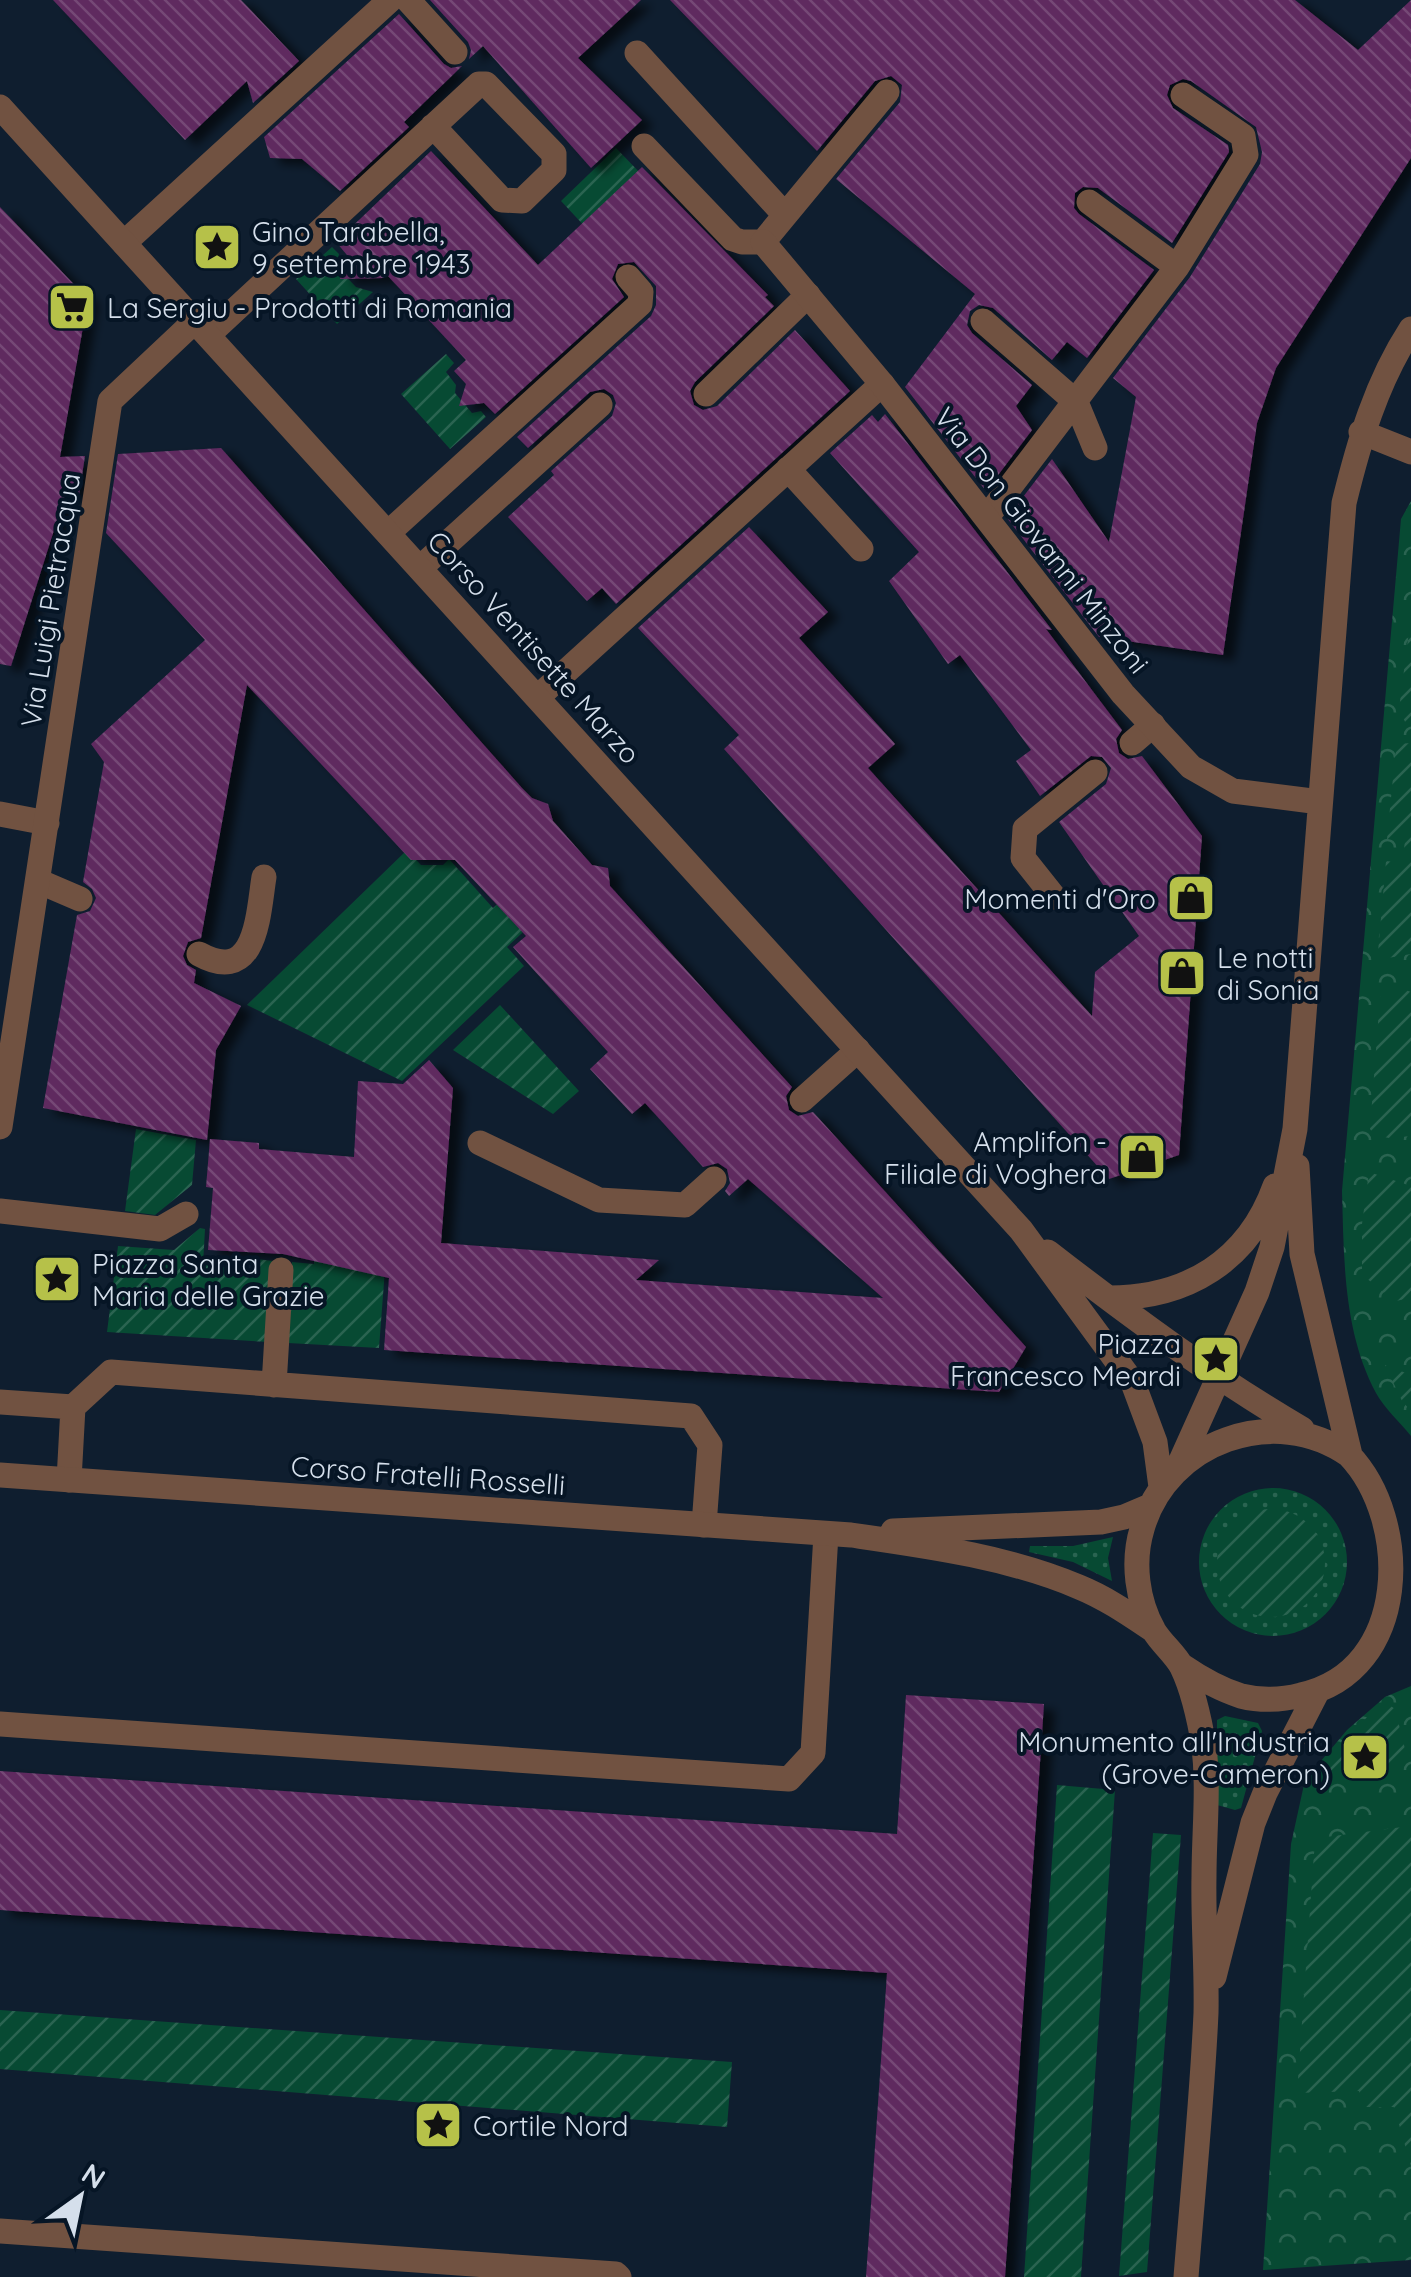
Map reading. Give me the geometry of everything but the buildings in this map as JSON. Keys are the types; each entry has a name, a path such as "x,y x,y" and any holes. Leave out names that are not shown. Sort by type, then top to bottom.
{"street":[{"path":"124,243 390,0"},
{"path":"408,0 454,52"},
{"path":"637,54 784,214"},
{"name":"Via Luigi Pietracqua","path":"2,1114 110,401 202,328 479,84 486,84 554,154 554,170 522,201 502,200 433,126"},
{"path":"644,146 732,239 763,242 887,92"},
{"path":"986,517 1177,266 1246,155 1243,136 1183,95"},
{"name":"Corso Ventisette Marzo","path":"0,107 1021,1230 1133,1382 1155,1442 1163,1487"},
{"path":"1088,202 1177,266"},
{"name":"Via Don Giovanni Minzoni","path":"763,242 882,384 1123,694 1191,767 1233,791 1320,802"},
{"path":"388,533 640,304 641,292 628,277"},
{"path":"706,394 808,295"},
{"path":"983,321 1076,402 1094,448"},
{"path":"1381,1485 1397,1514 1406,1562 1399,1610 1384,1640 1366,1662 1343,1680 1316,1692 1281,1700 1245,1697 1211,1685 1181,1665 1153,1630 1138,1583 1141,1530 1240,1336 1272,1247 1295,1129 1344,503 1361,432 1411,329"},
{"path":"539,696 882,384"},
{"path":"420,568 600,405"},
{"path":"1361,432 1411,452"},
{"path":"788,469 861,549"},
{"path":"1132,742 1153,726"},
{"path":"1054,897 1023,858 1026,830 1096,772"},
{"path":"0,814 46,824"},
{"path":"199,954 210,960 230,962 248,950 254,938 264,877"},
{"path":"38,881 80,899"},
{"path":"802,1100 858,1050"},
{"path":"1109,1298 1140,1298 1175,1290 1223,1262 1248,1237 1268,1203 1295,1129"},
{"path":"1295,1129 1302,1254 1350,1455"},
{"path":"480,1143 598,1200 685,1205 714,1179"},
{"path":"0,1211 160,1229 186,1214"},
{"name":"Corso Ventisette Marzo","path":"1021,1230 1220,1378 1314,1436"},
{"path":"274,1385 281,1270"},
{"path":"69,1480 73,1407 111,1372 691,1416 710,1445 704,1525"},
{"path":"0,1402 73,1407"},
{"path":"1163,1487 1208,1447 1241,1433 1278,1430 1314,1436 1350,1455 1381,1485 1411,1506"},
{"name":"Corso Fratelli Rosselli","path":"0,1474 839,1534 924,1546 1050,1576 1106,1599 1153,1630"},
{"name":"Corso Fratelli Rosselli","path":"839,1534 1101,1522 1124,1517 1163,1487"},
{"path":"0,1724 789,1779 813,1753 839,1534"},
{"path":"1384,1640 1411,1631"},
{"path":"1181,1665 1204,1750 1206,2011 1186,2277"},
{"path":"1206,2011 1253,1823 1316,1692"},
{"path":"0,2231 619,2277"}],"green space":[{"path":"616,148 673,207 617,261 561,201"},
{"path":"332,247 339,254 336,266 356,287 373,292 337,324 296,279"},
{"path":"446,354 454,363 446,372 456,385 455,393 472,413 481,411 486,417 450,449 401,394"},
{"path":"1411,501 1411,1436 1376,1393 1357,1345 1347,1294 1342,1191 1401,519"},
{"path":"1411,616 1411,726 1407,726 1399,709"},
{"path":"1411,743 1411,954 1382,959 1378,952 1386,861 1402,863 1405,841 1387,839 1395,757 1397,744"},
{"path":"407,850 421,865 443,865 449,859 493,908 509,894 534,922 507,947 524,966 402,1081 247,1005"},
{"path":"1403,989 1411,992 1411,1136 1389,1138 1374,1135 1370,1129 1380,997"},
{"path":"500,1005 579,1091 553,1114 453,1050"},
{"path":"136,1129 196,1140 192,1185 155,1215 125,1211"},
{"path":"324,1158 393,1164 379,1348 288,1343 292,1262 314,1264"},
{"path":"1369,1172 1411,1186 1411,1291 1405,1299 1396,1301 1362,1275 1362,1224"},
{"path":"200,1228 205,1229 203,1265 256,1270 257,1259 273,1261 268,1342 107,1332 118,1246 174,1250"},
{"path":"1385,1365 1411,1375 1411,1411 1402,1401"},
{"path":"1273,1488 1301,1494 1325,1510 1341,1534 1347,1562 1341,1590 1325,1614 1301,1630 1273,1636 1245,1630 1221,1614 1205,1590 1199,1562 1205,1534 1221,1510 1245,1494"},
{"path":"1271,1509 1292,1513 1309,1525 1321,1542 1325,1563 1321,1584 1309,1601 1292,1613 1271,1617 1250,1613 1233,1601 1221,1584 1217,1563 1221,1542 1233,1525 1250,1513"},
{"path":"1113,1537 1108,1558 1112,1581 1073,1562 1029,1552 1030,1546 1073,1546"},
{"path":"1411,1686 1411,2260 1263,2270 1291,1844 1305,1780 1347,1730 1385,1697"},
{"path":"1385,1702 1395,1709 1408,1761 1341,1778 1318,1771 1350,1732"},
{"path":"1225,1716 1258,1723 1262,1731 1241,1808 1235,1810 1217,1805 1217,1720"},
{"path":"1057,1785 1115,1790 1081,2277 1024,2277"},
{"path":"1410,1826 1411,2166 1394,2107 1361,2107 1359,2091 1297,2093 1317,1842 1326,1837"},
{"path":"1153,1833 1181,1835 1147,2272 1119,2276"},
{"path":"0,2010 732,2062 727,2127 0,2069"}],"place":[{"name":"Gino Tarabella, 9 settembre 1943","path":"217,247"},
{"name":"La Sergiu - Prodotti di Romania","path":"72,307"},
{"name":"Momenti d'Oro","path":"1191,898"},
{"name":"Le notti di Sonia","path":"1182,973"},
{"name":"Amplifon - Filiale di Voghera","path":"1142,1157"},
{"name":"Piazza Santa Maria delle Grazie","path":"57,1279"},
{"name":"Piazza Francesco Meardi","path":"1216,1359"},
{"name":"Monumento all'Industria (Grove-Cameron)","path":"1365,1757"},
{"name":"Cortile Nord","path":"438,2125"}]}
